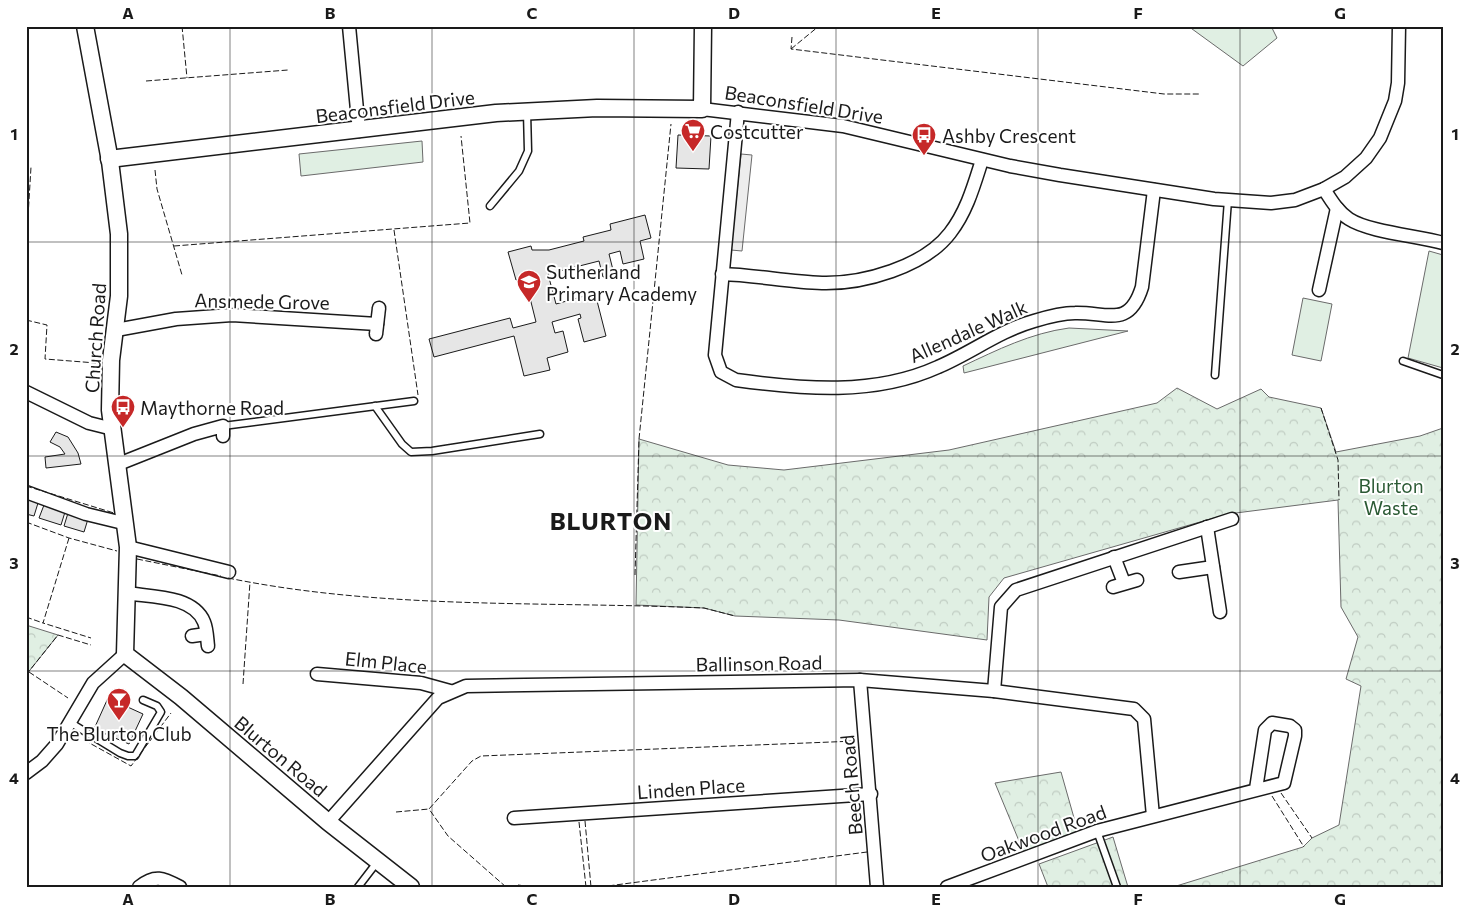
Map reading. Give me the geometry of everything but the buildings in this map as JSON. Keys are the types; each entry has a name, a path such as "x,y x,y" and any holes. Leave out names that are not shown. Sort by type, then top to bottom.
{"street":[{"name":"Church Road","path":"85,26 110,159 119,234 119,296 110,395 116,465 128,547 125,654"},
{"path":"349,26 359,131"},
{"path":"702,108 703,26"},
{"name":"Beaconsfield Drive","path":"110,159 359,131 454,118 597,108 702,108 843,126 982,160 1154,190 1228,200 1271,203 1295,200 1324,189 1345,177 1366,158 1383,130 1395,101 1398,83 1399,26"},
{"name":"Allendale Walk","path":"738,112 715,355 721,372 728,377 766,384 843,389 901,380 940,367 1009,329 1034,320 1076,313 1118,316 1129,311 1138,300 1142,287 1154,190"},
{"path":"722,274 823,283 870,277 899,268 925,255 950,233 966,206 982,160"},
{"path":"1324,189 1337,208 1349,219 1369,227 1443,243"},
{"path":"1319,290 1337,208"},
{"name":"Ansmede Grove","path":"116,330 176,319 232,315 319,319 377,329 379,308"},
{"path":"26,392 89,423 113,428"},
{"path":"116,465 194,434 223,431"},
{"path":"26,492 86,514 123,523"},
{"path":"994,691 1001,607 1016,590 1114,556 1232,519"},
{"path":"1207,527 1220,612"},
{"path":"128,547 229,572"},
{"path":"1114,556 1124,583"},
{"path":"1179,572 1213,567"},
{"path":"126,593 187,605 198,612 205,623 207,640 192,636"},
{"path":"26,772 42,761 57,744 71,723 92,683 125,654"},
{"name":"Blurton Road","path":"125,654 181,697 328,822 379,860 411,887"},
{"name":"Elm Place","path":"317,674 421,683 450,691"},
{"name":"Ballinson Road","path":"328,822 438,698 450,691 466,686 860,680 994,691 1138,712 1144,719 1153,816"},
{"name":"Beech Road","path":"860,680 871,794 877,887"},
{"name":"Oakwood Road","path":"947,887 1096,831 1284,782 1287,778 1295,736 1295,730 1290,726 1272,723 1264,730 1256,789"},
{"name":"Linden Place","path":"514,818 871,794"},
{"path":"139,887 155,877 162,877 180,887"}],"lane":[{"path":"490,206 519,171 528,151 527,112"},
{"path":"1214,375 1228,200"},
{"path":"1403,361 1443,375"},
{"path":"223,431 414,401"},
{"path":"375,406 402,444 411,452 432,451 540,434"},
{"path":"71,723 120,753 135,756 161,712 157,706 143,700"},
{"path":"1096,831 1117,887"},
{"path":"358,887 379,860"}],"green space":[{"path":"1188,26 1271,26 1277,38 1243,66"},
{"path":"422,141 423,162 301,176 299,154"},
{"path":"1429,251 1443,255 1443,368 1408,358"},
{"path":"1303,298 1332,304 1321,361 1292,355"},
{"path":"1069,328 1128,331 964,373 963,366 1001,348 1041,334"},
{"name":"Blurton Waste","path":"1177,388 1217,409 1261,389 1269,397 1321,408 1336,452 1420,436 1443,428 1443,887 1173,887 1303,847 1312,838 1339,825 1361,686 1346,679 1358,637 1341,607 1338,500 1228,514 1004,578 989,597 987,640 839,620 735,616 704,608 636,605 639,439 728,465 784,470 949,450 1157,403"},
{"path":"26,625 58,635 26,675"},
{"path":"1061,772 1078,832 1024,853 995,783"},
{"path":"1113,837 1128,887 1048,887 1039,864"}],"shaded area":[{"path":"741,154 752,155 742,251 731,250"}],"fence":[{"path":"182,26 187,78"},
{"path":"791,49 819,26"},
{"path":"792,37 791,49 1164,94 1201,94"},
{"path":"146,81 288,70"},
{"path":"635,575 639,439 671,124"},
{"path":"174,246 470,223 461,136"},
{"path":"26,250 31,167"},
{"path":"155,170 157,189 182,275"},
{"path":"394,230 418,395"},
{"path":"26,320 47,325 45,359 96,363"},
{"path":"1321,408 1338,460 1339,500"},
{"path":"26,486 114,513"},
{"path":"26,522 69,538 117,551"},
{"path":"69,538 43,623 91,638"},
{"path":"137,559 221,576"},
{"path":"228,578 287,588 406,600 704,608 735,616"},
{"path":"243,684 250,582"},
{"path":"26,617 43,623"},
{"path":"26,675 58,635 91,645"},
{"path":"29,672 68,698"},
{"path":"84,740 131,766 171,713"},
{"path":"506,887 448,836 429,809 472,761 481,756 856,741"},
{"path":"1281,793 1312,838"},
{"path":"1272,796 1304,847"},
{"path":"396,812 429,809"},
{"path":"585,821 591,887"},
{"path":"579,822 586,887"},
{"path":"600,887 867,852"},
{"path":"516,887 518,885 533,887"}],"place":[{"name":"Costcutter","path":"693,152"},
{"name":"Ashby Crescent","path":"924,156"},
{"name":"Sutherland Primary Academy","path":"529,303"},
{"name":"Maythorne Road","path":"123,428"},
{"name":"The Blurton Club","path":"119,721"}],"district":[{"name":"BLURTON","path":"611,520"}]}
